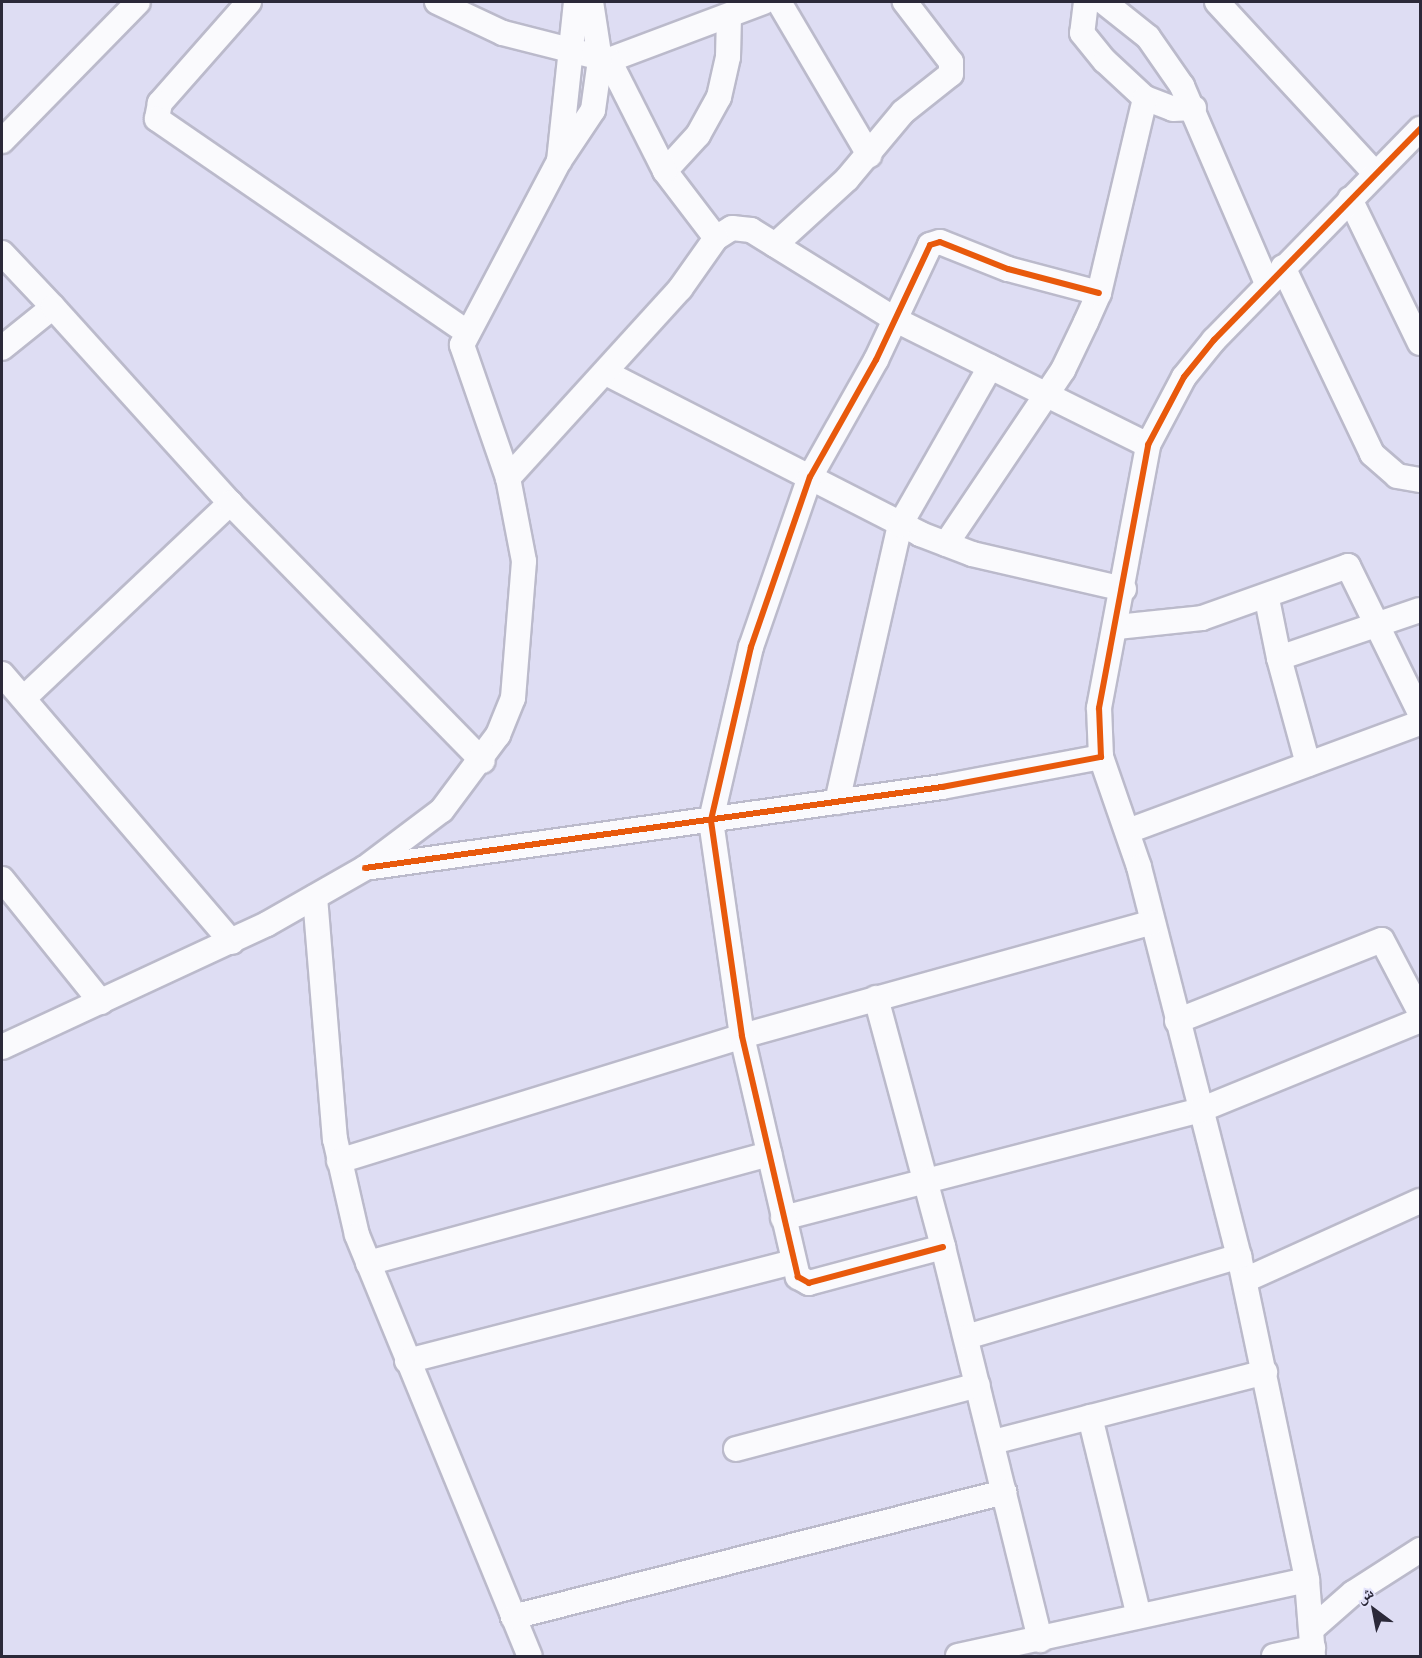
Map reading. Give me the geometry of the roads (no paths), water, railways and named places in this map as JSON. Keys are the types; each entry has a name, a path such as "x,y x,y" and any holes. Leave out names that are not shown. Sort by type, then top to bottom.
{"street":[{"path":"2,141 138,2"},
{"path":"249,2 160,103 157,119 467,332"},
{"path":"436,2 503,33 567,52 604,60 763,2"},
{"path":"559,161 567,52 576,2"},
{"path":"591,2 604,60 665,171 716,238"},
{"path":"779,2 869,155"},
{"path":"776,245 869,155 903,111 953,69 905,2"},
{"path":"1086,2 1080,23 1088,43 1145,98 1173,109 1194,108"},
{"path":"1104,2 1159,50 1194,108 1275,275 1372,454 1397,476 1420,480"},
{"path":"1217,2 1375,173"},
{"path":"665,171 698,135 719,97 728,57 729,16"},
{"path":"2,1047 232,942 364,868 426,825 483,761 513,698 522,627 524,561 508,478 464,359 467,332 559,161 593,110 604,60"},
{"path":"946,544 1047,396 1098,293 1145,98"},
{"path":"1313,1644 1307,1580 1245,1280 1128,831 1101,757 1099,708 1117,627 1148,446 1184,377 1275,275 1420,129"},
{"path":"1350,199 1420,343"},
{"path":"508,478 606,373 680,289 716,238 743,227 896,320 1148,446"},
{"path":"943,1247 809,1283 798,1277 742,1036 711,820 751,647 810,477 896,320 934,242 1098,293"},
{"path":"2,253 230,503 483,761"},
{"path":"2,348 53,307"},
{"path":"837,802 900,525 990,367"},
{"path":"606,373 900,525 946,544 1124,589"},
{"path":"24,698 230,503"},
{"path":"1117,627 1202,618 1267,599 1348,566 1379,623 1420,713"},
{"path":"1267,599 1279,658 1308,764"},
{"path":"1279,658 1420,610"},
{"path":"2,674 232,942"},
{"path":"1128,831 1420,723"},
{"path":"364,868 837,802 1101,757"},
{"path":"2,879 101,1002"},
{"path":"315,897 339,1161 368,1263 530,1656"},
{"path":"339,1161 742,1036 1152,922"},
{"path":"1177,1021 1382,940 1420,1012"},
{"path":"876,998 993,1442 1040,1640"},
{"path":"783,1218 926,1185 1200,1110 1420,1020"},
{"path":"368,1263 769,1154"},
{"path":"1245,1280 1420,1201"},
{"path":"966,1337 1239,1256"},
{"path":"407,1361 794,1263"},
{"path":"993,1442 1265,1372"},
{"path":"736,1449 978,1385"},
{"path":"1090,1417 1139,1616"},
{"path":"513,1617 1004,1492"},
{"path":"1274,1656 1313,1644 1353,1593 1420,1550"},
{"path":"958,1656 1040,1640 1307,1580"}]}
